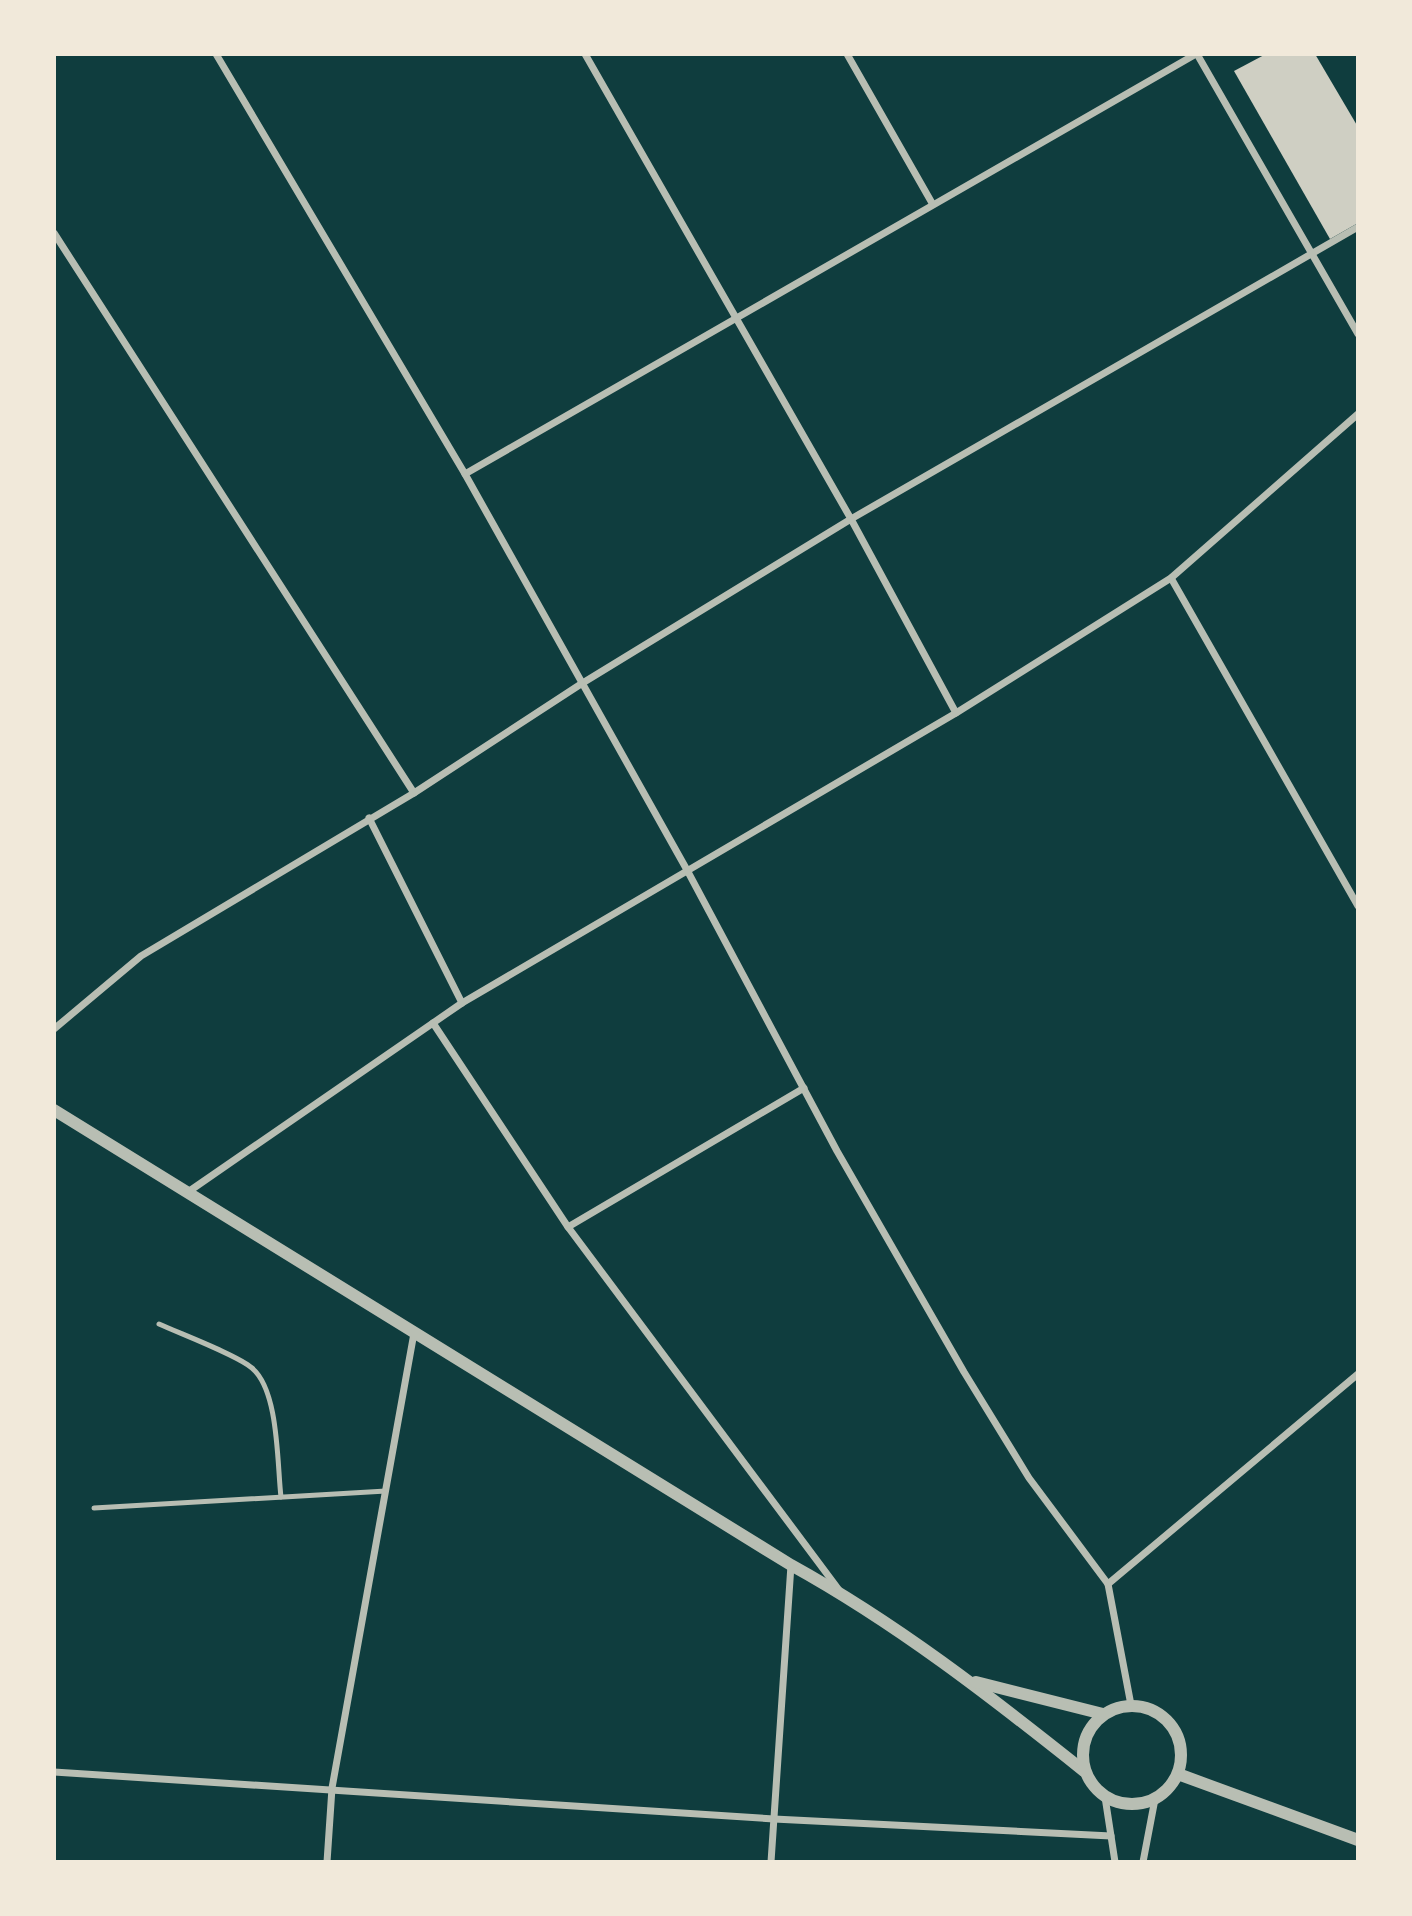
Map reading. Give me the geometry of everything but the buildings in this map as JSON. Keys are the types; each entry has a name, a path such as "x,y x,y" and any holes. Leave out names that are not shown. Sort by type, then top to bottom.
{"street":[{"path":"216,54 465,474 964,1372 1029,1478 1108,1584 1131,1705"},
{"path":"585,54 851,519 956,713"},
{"path":"847,54 932,203"},
{"path":"465,474 932,203 1196,54 1358,334"},
{"path":"54,1029 141,956 414,793 581,684 851,519 1358,228"},
{"path":"54,233 414,793"},
{"path":"188,1192 462,1003 956,713 1171,578 1358,414"},
{"path":"1171,578 1358,906"},
{"path":"369,818 462,1003"},
{"path":"433,1023 568,1227 842,1593"},
{"path":"568,1227 804,1088"},
{"path":"54,1110 791,1565 842,1593 972,1682 1084,1771 1093,1786 1105,1797 1130,1804 1155,1799 1169,1788 1178,1774 1182,1758 1173,1727 1154,1711 1131,1705 1103,1714 972,1682"},
{"path":"327,1862 332,1788 414,1332"},
{"path":"1108,1584 1358,1374"},
{"path":"771,1862 791,1565"},
{"path":"1084,1771 1082,1754 1086,1736 1103,1714"},
{"path":"54,1772 332,1788 774,1819 1111,1836"},
{"path":"1178,1774 1358,1840"},
{"path":"1105,1797 1115,1862"},
{"path":"1143,1862 1155,1799"}],"lane":[{"path":"159,1324 252,1368 266,1387 272,1410 281,1497"},
{"path":"94,1508 386,1491"}]}
